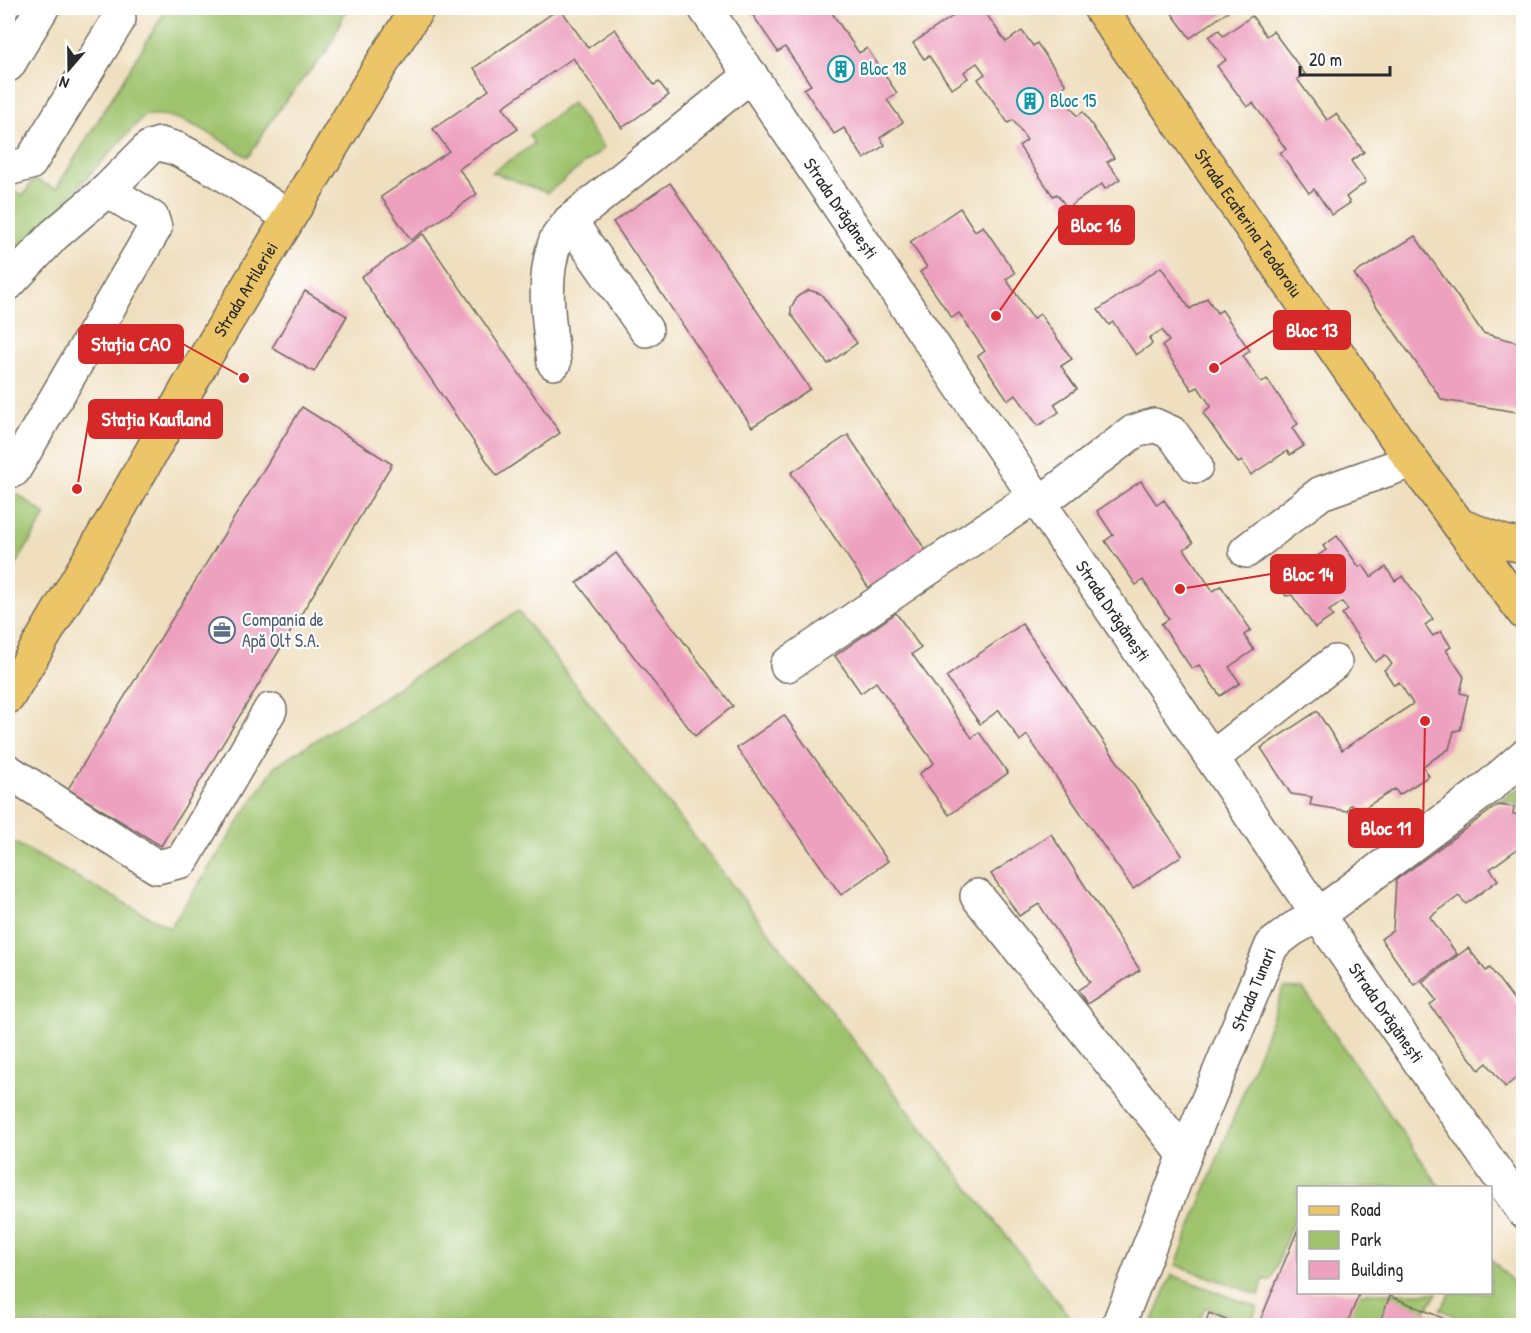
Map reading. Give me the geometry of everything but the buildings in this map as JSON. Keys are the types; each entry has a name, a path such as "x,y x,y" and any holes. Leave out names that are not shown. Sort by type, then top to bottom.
{"main road":[{"name":"Strada Artileriei","path":"8,697 203,361 417,8"},
{"name":"Strada Ecaterina Teodoroiu","path":"1100,8 1412,461 1524,613"},
{"path":"1459,525 1504,542 1524,546"}],"street":[{"path":"8,65 42,8"},
{"path":"8,169 30,163 119,19 117,8"},
{"name":"Strada Drăgănești","path":"705,8 1318,915 1512,1169 1524,1212"},
{"path":"554,363 547,311 549,270 556,239 570,221 751,75"},
{"path":"8,284 54,235 107,190 150,147 160,144 177,149 219,171 289,217"},
{"path":"14,470 155,228 152,218 107,190"},
{"path":"570,221 646,330"},
{"path":"787,665 1037,500 1133,432 1154,425 1172,433 1196,466"},
{"path":"1246,551 1321,493 1412,461"},
{"path":"1212,758 1335,662"},
{"path":"8,771 157,867 182,861 270,710"},
{"name":"Strada Tunari","path":"1118,1326 1185,1155 1272,945 1293,929 1318,915 1485,790 1524,756"},
{"path":"977,896 1185,1155"}],"green space":[{"path":"167,8 347,8 328,50 277,112 249,156 184,121 157,115 144,116 68,198 8,268 8,187 23,196 34,179 56,189"},
{"path":"572,103 604,148 547,193 492,172 534,144 529,135"},
{"path":"17,494 46,515 8,578 8,509"},
{"path":"518,611 1076,1325 8,1325 8,839 170,928 275,766"},
{"path":"1523,786 1523,810 1518,809 1518,804 1499,801"},
{"path":"1284,988 1303,989 1439,1186 1297,1186 1297,1210 1271,1281 1264,1279 1259,1295 1176,1265"},
{"path":"1492,1260 1523,1293 1523,1325 1471,1325 1440,1309 1450,1294 1492,1294"},
{"path":"1172,1275 1257,1307 1251,1324 1205,1307 1198,1325 1151,1325"},
{"path":"1348,1294 1436,1294 1423,1315 1384,1325 1334,1326"}],"place":[{"name":"Bloc 18","path":"841,69"},
{"name":"Bloc 15","path":"1030,101"},
{"name":"Bloc 16","path":"996,316"},
{"name":"Bloc 13","path":"1214,368"},
{"name":"Stația CAO","path":"244,378"},
{"name":"Stația Kaufland","path":"77,489"},
{"name":"Bloc 14","path":"1180,589"},
{"name":"Compania de Apă Olt S.A.","path":"222,630"},
{"name":"Bloc 11","path":"1425,721"}]}
